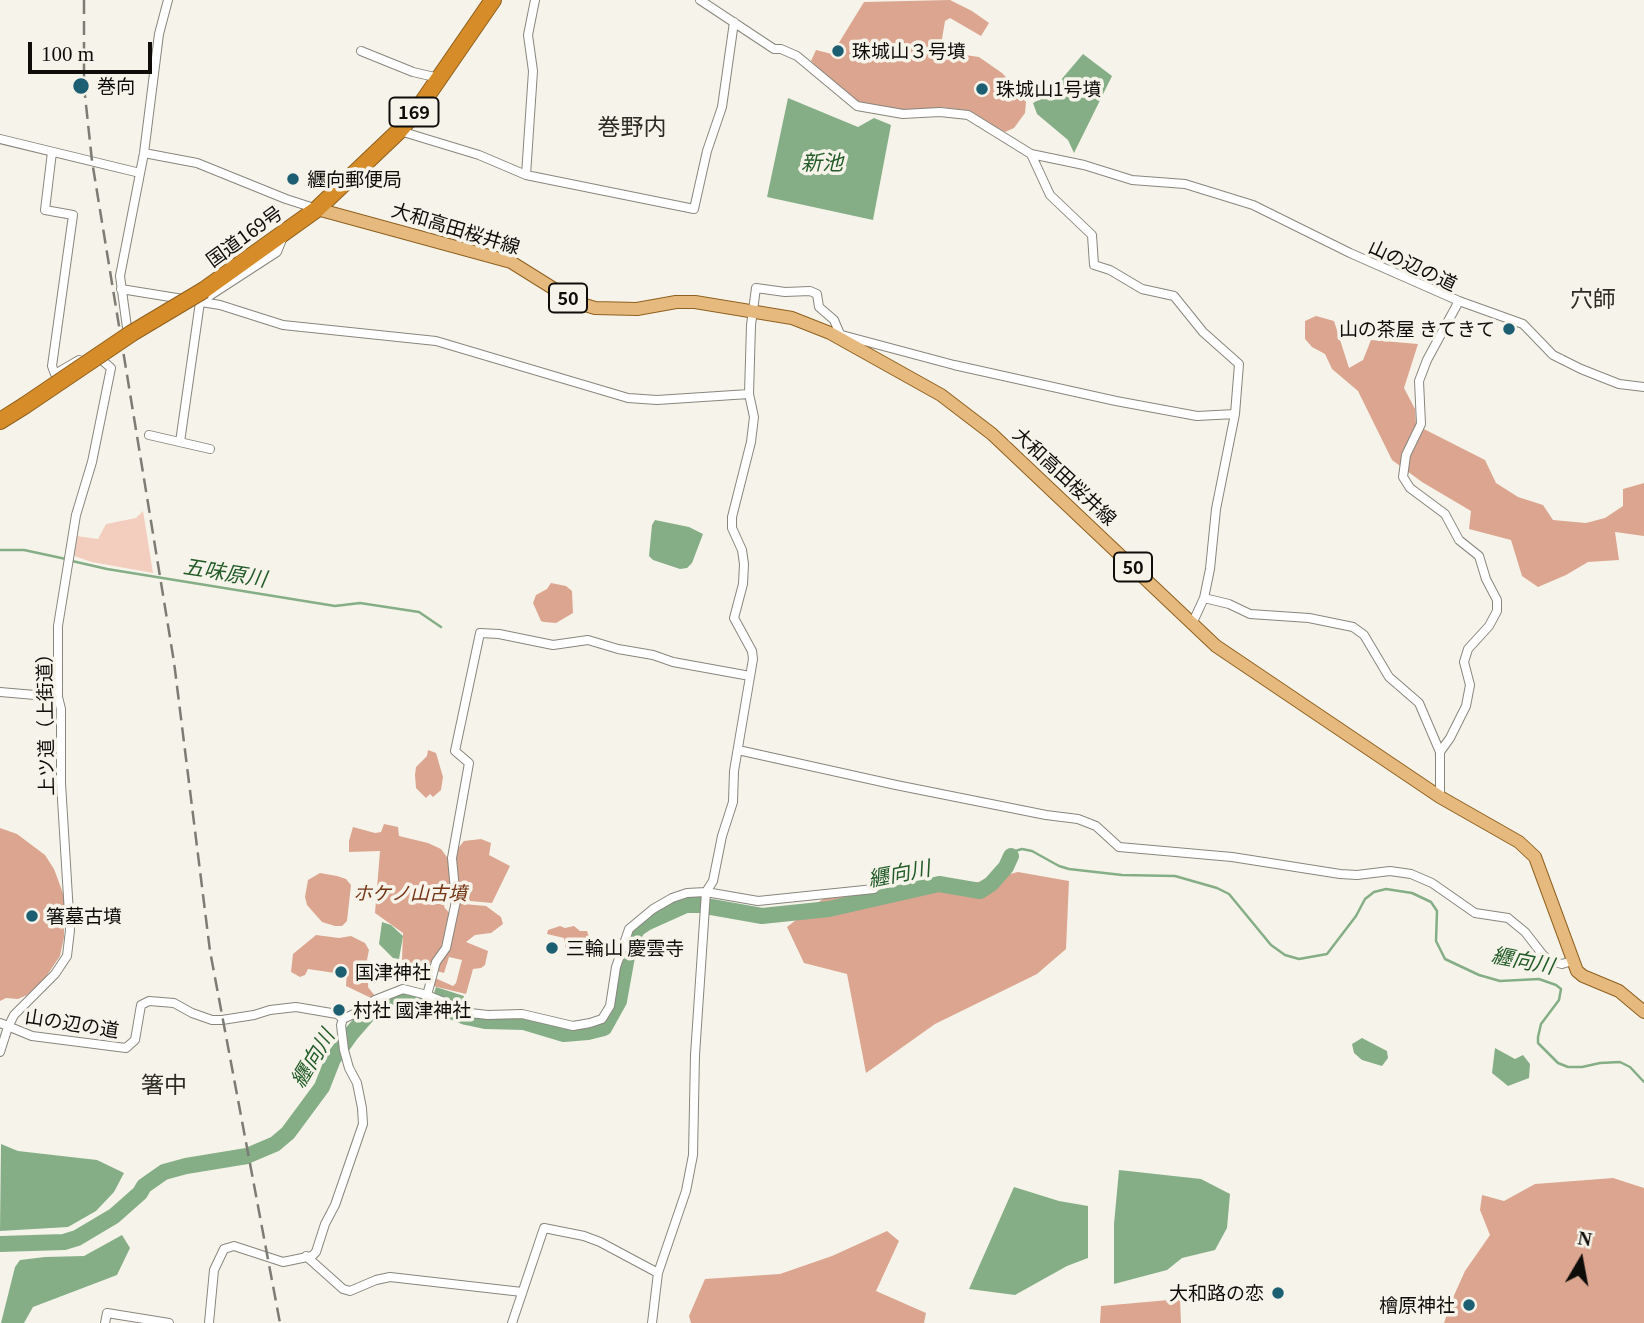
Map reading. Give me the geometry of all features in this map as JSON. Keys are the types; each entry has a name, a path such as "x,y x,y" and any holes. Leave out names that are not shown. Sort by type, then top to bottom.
{"highway":[{"name":"国道169号","path":"0,421 132,333 202,296 317,209 399,131 493,0"}],"main road":[{"name":"大和高田桜井線","path":"317,209 511,262 575,302 595,308 637,309 676,302 695,302 792,318 835,333 941,395 992,434 1192,624 1233,659 1440,797 1519,842 1535,857 1572,961"},
{"path":"1572,961 1583,976 1619,991 1644,1012"}],"street":[{"path":"130,343 120,276 144,153 159,34 169,0"},
{"path":"526,175 533,71 528,35 535,0"},
{"path":"701,0 774,49 781,49 797,57 857,106 902,114 940,112 968,115 1031,154 1050,195 1092,235 1094,265 1110,270 1142,289 1174,296 1203,332 1239,364 1235,414 1216,509 1204,598 1192,624"},
{"path":"399,131 478,155 526,175 694,209 707,151 722,107 734,22"},
{"path":"361,51 414,72 439,78"},
{"path":"0,139 139,173"},
{"name":"上ツ道（上街道）","path":"0,1052 4,1025 55,974 67,956 70,930 61,773 61,709 58,697 58,626 76,515 92,462 111,368 92,352 55,374 52,366 73,215 45,210 52,152"},
{"path":"144,153 197,163 317,209"},
{"name":"山の辺の道","path":"1031,154 1084,165 1132,180 1175,182 1225,195 1459,301 1427,360 1419,381 1421,424 1406,455 1403,477 1410,488 1445,514 1459,540 1479,556 1486,579 1497,600 1497,611 1489,626 1468,649 1464,662 1470,685 1466,706 1440,752"},
{"path":"652,1323 658,1273 686,1191 694,1155 695,1055 705,895 713,881 722,836 733,802 734,771 750,676 752,651 734,618 743,584 744,564 742,550 732,528 732,517 751,442 754,417 749,394 752,310 756,288 785,292 810,291 817,294 819,307 834,320 835,333 954,365 1197,416 1235,414"},
{"path":"121,289 202,296 220,305 283,325 436,341 628,398 657,400 749,394"},
{"path":"180,442 202,296"},
{"path":"1459,301 1523,324 1553,355 1581,369 1619,384 1644,387"},
{"path":"149,435 210,449"},
{"path":"1204,598 1228,604 1250,614 1309,618 1353,627 1364,635 1389,677 1419,704 1440,752 1440,797"},
{"path":"427,995 436,962 446,948 456,901 452,858 469,763 455,751 480,634 499,634 553,645 588,640 673,662 750,676"},
{"path":"0,692 58,697"},
{"path":"738,750 896,785 1078,819 1096,825 1119,847 1232,857 1340,874 1390,871 1411,874 1432,883 1475,913 1508,918 1525,932 1542,955 1550,961 1562,964 1572,961"},
{"path":"209,1323 214,1270 224,1249 234,1246 283,1262 312,1256 316,1252 363,1124 357,1083 344,1050 343,1019 375,1000 403,989 427,995 462,1010 488,1015 522,1014 573,1026 602,1019 610,1006 617,967 629,929 653,909 672,898 687,893 758,901 874,889"},
{"name":"山の辺の道","path":"4,1025 32,1036 126,1048 135,1040 141,1005 149,1000 174,1003 212,1020 296,1007 334,1013 343,1019"},
{"path":"512,1323 544,1228 600,1242 658,1273"},
{"path":"306,1256 343,1289 350,1292 376,1280 390,1278 522,1292"},
{"path":"105,1323 107,1313 169,1323"}],"shaded area":[{"path":"143,511 153,573 74,556 77,536 98,539 106,524 136,518"}],"green space":[{"path":"950,0 989,23 981,36 950,18 945,21 941,45 958,54 979,57 1013,84 1026,102 1025,113 1014,128 1005,132 963,110 940,107 912,111 863,104 847,95 811,61 816,50 832,54 864,2"},
{"path":"1316,316 1334,321 1349,368 1363,360 1371,340 1418,344 1404,388 1415,409 1416,425 1485,460 1496,483 1518,497 1543,505 1553,520 1586,523 1605,518 1623,506 1623,489 1644,483 1644,536 1615,532 1619,560 1588,562 1538,587 1522,576 1511,540 1469,529 1471,511 1422,482 1392,460 1358,391 1332,369 1325,354 1312,347 1305,339 1305,321"},
{"path":"551,583 566,586 572,591 573,613 556,623 541,621 533,603 536,595 547,589"},
{"path":"428,750 436,753 443,777 441,790 433,797 430,794 426,798 416,788 415,775 416,767 427,756"},
{"name":"ホケノ山古墳","path":"384,824 398,827 399,836 441,849 449,860 453,896 446,897 444,907 451,915 458,904 464,904 486,906 501,917 503,924 491,933 475,935 466,942 488,951 485,965 473,969 466,994 433,986 435,978 453,986 462,960 449,957 444,973 437,971 441,951 426,968 402,960 403,933 375,913 380,851 349,852 349,841 353,827 375,833 381,832"},
{"name":"箸墓古墳","path":"0,828 17,834 45,855 54,869 64,896 64,937 60,956 45,978 27,995 0,1001"},
{"path":"481,839 491,843 489,855 510,866 492,903 459,900 455,852 464,841"},
{"path":"1018,872 1069,881 1066,949 1037,974 935,1024 866,1073 847,974 804,963 787,927 824,898 874,895 905,889 978,882"},
{"path":"320,873 346,879 351,885 347,921 342,926 322,922 307,905 305,897 308,880"},
{"path":"560,926 574,926 580,931 587,931 592,945 580,954 566,949 564,938 547,934 548,930"},
{"path":"316,935 339,938 351,936 365,943 369,950 368,987 375,996 371,998 346,986 347,969 336,967 335,973 308,969 305,975 300,977 291,972 293,954"},
{"path":"1613,1178 1644,1188 1644,1323 1444,1323 1465,1271 1490,1235 1480,1210 1482,1195 1504,1201 1535,1184"},
{"path":"887,1231 899,1241 876,1291 926,1313 924,1323 691,1323 689,1316 705,1279 780,1274 832,1256"},
{"path":"1180,1299 1181,1323 1100,1323 1101,1306"}],"water":[{"path":"1083,54 1112,76 1074,153 1068,140 1037,114 1033,103 1049,94"},
{"name":"新池","path":"788,98 858,127 874,118 891,125 873,220 767,197"},
{"path":"655,520 689,527 703,534 692,563 687,568 680,569 653,560 649,556 652,525"},
{"path":"382,922 391,925 403,936 399,959 393,958 379,944"},
{"path":"436,987 464,996 462,1006 433,996"},
{"path":"1362,1038 1387,1051 1388,1058 1382,1066 1362,1060 1354,1053 1352,1044"},
{"path":"1495,1048 1515,1059 1523,1055 1530,1064 1529,1078 1508,1086 1492,1073"},
{"path":"1,1144 18,1151 97,1160 124,1173 114,1192 96,1211 68,1227 0,1231"},
{"path":"1119,1170 1201,1179 1230,1194 1227,1228 1215,1250 1182,1258 1167,1270 1114,1284 1114,1224"},
{"path":"1014,1187 1059,1201 1088,1206 1088,1258 1067,1266 1015,1295 969,1289"},
{"path":"122,1235 130,1248 117,1275 33,1307 24,1323 1,1323 15,1267 20,1260 84,1256"}],"waterway":[{"name":"五味原川","path":"0,550 24,550 66,559"},
{"name":"五味原川","path":"72,561 335,606 360,603 419,612 441,627"},
{"name":"纒向川","path":"1011,856 1022,849 1069,869 1122,875 1175,876 1217,888 1229,894 1271,945 1285,955 1299,959 1327,954 1356,916 1365,899 1374,892 1386,889 1412,893 1431,902 1437,911 1436,941 1445,959 1479,975 1500,981 1539,979 1561,989 1559,1000 1541,1024 1538,1037 1538,1043 1558,1063 1568,1067 1582,1067 1620,1062 1630,1067 1644,1082"},
{"name":"纒向川","path":"249,1155 275,1144 288,1133 322,1087 333,1059 351,1034 371,1011 386,999 420,999 466,1017 485,1021 524,1022 564,1034 588,1032 604,1028 619,1001 628,951 637,929 686,905 762,916 829,909 939,884 980,891 991,884 1006,867 1011,856"},
{"name":"纒向川","path":"0,1244 64,1242 77,1238 114,1216 140,1193 144,1186 164,1172 247,1156"}],"railway":[{"path":"84,0 84,86 92,161 174,662 210,951 280,1323"}],"place":[{"name":"珠城山３号墳","path":"838,51"},
{"name":"巻向","path":"81,86"},
{"name":"珠城山1号墳","path":"982,89"},
{"name":"纒向郵便局","path":"293,179"},
{"name":"山の茶屋 きてきて","path":"1509,329"},
{"name":"箸墓古墳","path":"32,916"},
{"name":"三輪山 慶雲寺","path":"552,948"},
{"name":"国津神社","path":"341,972"},
{"name":"村社 國津神社","path":"339,1010"},
{"name":"大和路の恋","path":"1278,1293"},
{"name":"檜原神社","path":"1469,1305"}],"district":[{"name":"巻野内","path":"632,126"},
{"name":"穴師","path":"1593,298"},
{"name":"箸中","path":"164,1084"}]}
